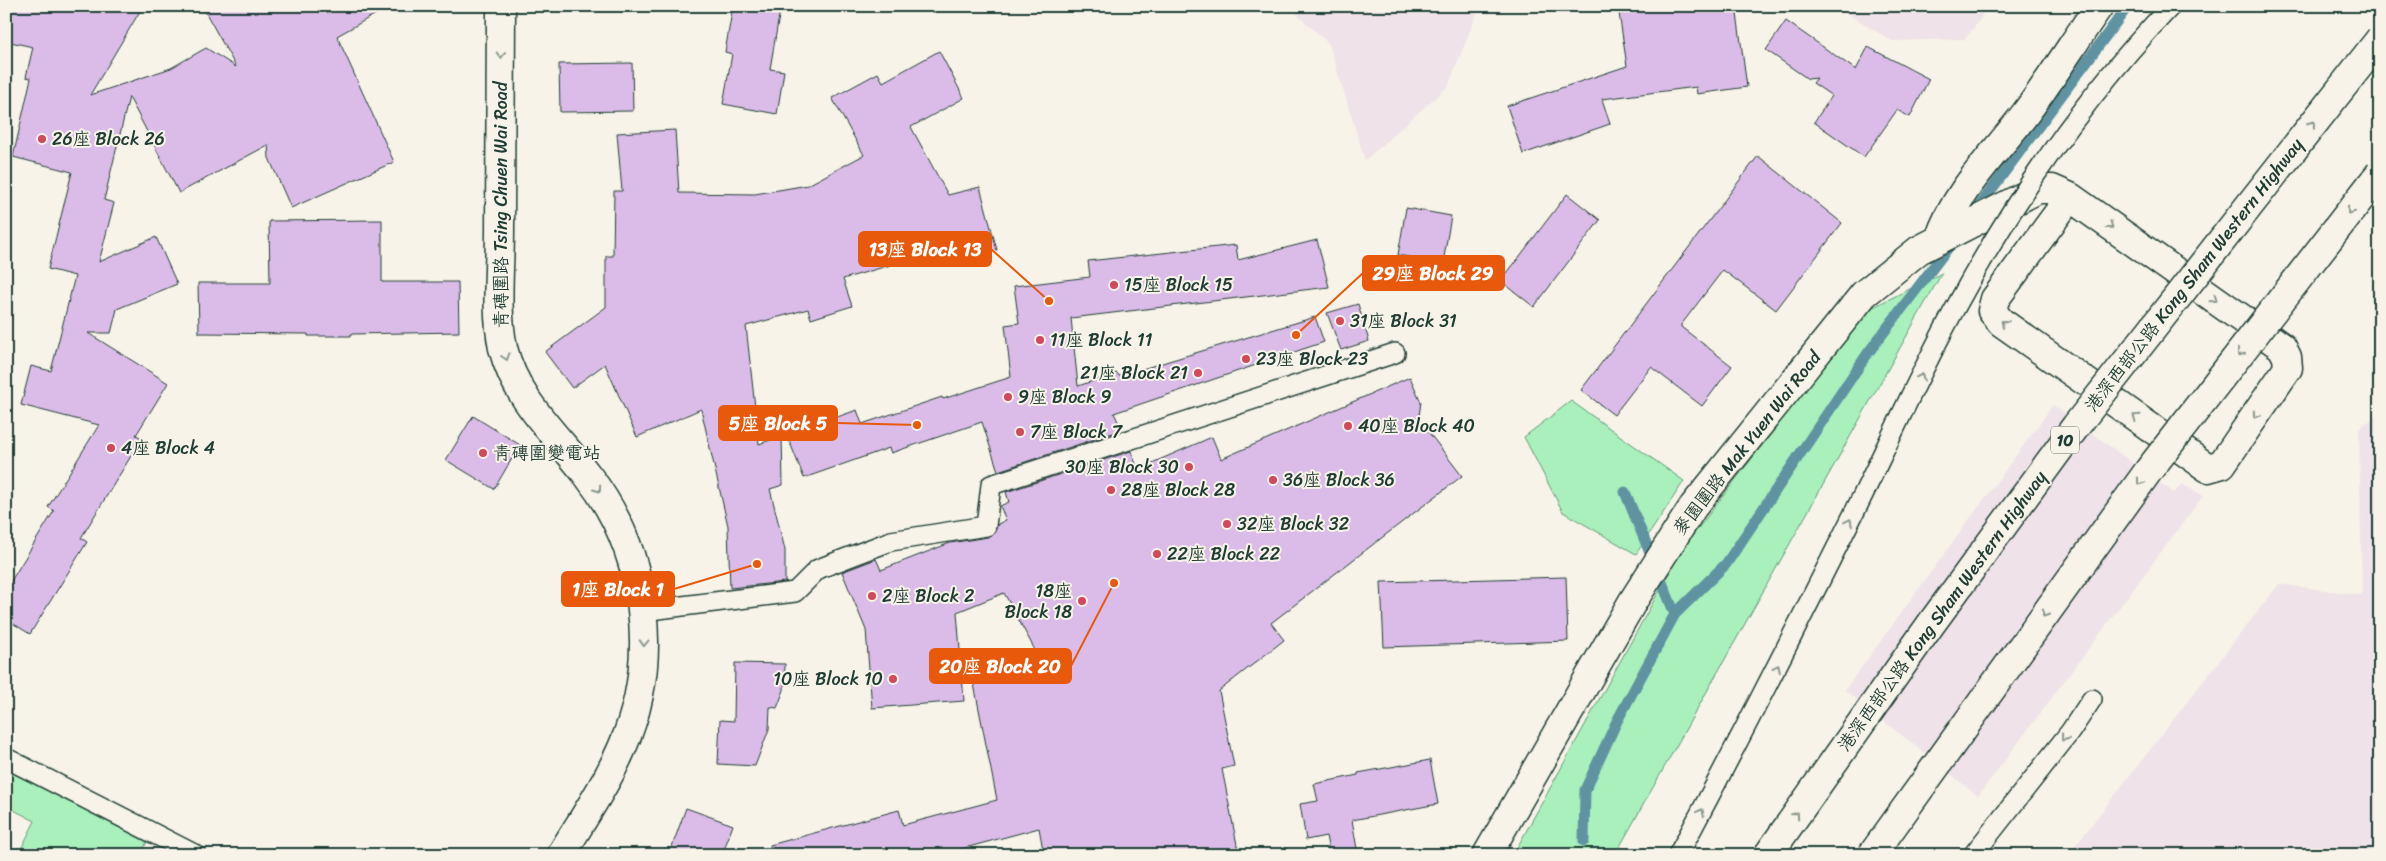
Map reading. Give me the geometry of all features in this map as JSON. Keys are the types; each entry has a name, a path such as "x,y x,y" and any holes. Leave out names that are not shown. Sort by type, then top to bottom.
{"main road":[{"name":"青磚圍路 Tsing Chuen Wai Road","path":"501,6 499,298 504,349 510,369 529,405 589,477 613,514 633,561 644,634 641,679 630,726 612,768 562,855"},
{"path":"1939,240 1946,218 2025,113 2098,6"},
{"name":"港深西部公路 Kong Sham Western Highway","path":"1768,855 1930,624 2076,426 2380,39"},
{"path":"1872,855 2149,470 2380,173"},
{"name":"麥園圍路 Mak Yuen Wai Road","path":"1487,855 1614,633 1693,507 1864,294 1919,250 2038,189 2052,189 2070,197 2282,347 2287,357 2288,368 2222,464 2208,468 2001,322 1992,311 1995,299 2070,197"}],"lane":[{"path":"1678,855 1760,702 1958,303 2014,209 2052,151 2092,97 2140,39 2171,6"},
{"path":"642,611 795,592 818,569 891,540 986,526 991,485 1395,353"},
{"path":"1973,855 2070,732 2092,699"},
{"path":"6,758 196,855"}],"shaded area":[{"path":"1288,6 1480,6 1448,86 1365,160 1329,44"},
{"path":"1835,6 1987,6 1981,18 1965,39 1892,41"},
{"path":"2053,405 2174,493 2182,484 2203,496 1978,796 1845,690"},
{"path":"2380,414 2380,855 2068,855 2279,584 2362,595 2359,428"}],"green space":[{"path":"1942,273 1615,855 1513,855 1683,548 1865,311"},
{"path":"1571,401 1684,481 1636,554 1563,512 1524,437"},
{"path":"6,770 147,842 140,855 18,855 35,821 6,806"}],"building":[{"path":"6,6 143,6 90,95 171,68 206,48 236,67 202,6 390,6 337,36 394,162 291,208 269,158 268,145 179,193 129,97 104,200 114,203 99,262 156,237 177,284 117,309 111,333 88,333 168,383 136,435 142,438 81,538 87,542 30,634 6,619 6,589 54,511 48,507 99,425 21,405 31,366 51,371 75,276 48,269 72,172 13,157 31,78 26,77 33,47 6,41"},
{"path":"733,6 758,6 780,10 770,69 784,71 777,114 723,104 732,54 725,52"},
{"path":"1618,6 1736,6 1747,87 1697,94 1696,87 1602,99 1610,124 1523,154 1507,106 1627,66"},
{"path":"1786,21 1856,70 1868,47 1929,79 1910,117 1897,110 1864,157 1814,122 1832,96 1813,83 1817,78 1808,79 1766,50"},
{"path":"939,51 964,98 911,127 948,195 980,187 997,250 959,260 955,246 843,279 852,306 811,319 808,309 746,326 759,444 782,436 783,485 770,489 785,550 785,582 730,588 728,526 701,409 637,437 605,364 572,388 545,352 606,307 606,256 613,256 614,191 622,191 617,133 675,130 679,193 755,194 808,185 864,155 832,98 878,73 883,82"},
{"path":"632,63 633,111 560,112 559,64"},
{"path":"1758,156 1842,223 1776,310 1723,270 1681,325 1681,327 1732,366 1702,406 1651,367 1614,415 1581,390"},
{"path":"1567,194 1600,220 1534,307 1501,281"},
{"path":"1406,208 1451,216 1443,263 1398,255"},
{"path":"382,220 382,282 458,282 459,332 351,334 351,336 199,333 198,283 270,283 269,221"},
{"path":"1317,240 1329,287 1071,318 1078,386 1117,373 1119,376 1315,317 1324,342 1114,413 1122,430 998,471 982,422 891,453 889,448 804,478 787,435 857,410 862,424 942,397 943,399 1011,377 1005,325 1019,323 1014,286 1090,277 1088,261 1236,245 1238,260"},
{"path":"1358,304 1369,341 1341,350 1327,313"},
{"path":"1410,377 1421,402 1419,416 1417,417 1462,476 1271,623 1284,640 1219,691 1234,766 1222,769 1238,850 1212,855 1044,855 1039,828 939,855 771,855 770,845 899,810 903,825 997,800 972,674 1041,661 1004,593 957,612 964,701 872,708 866,630 842,572 876,559 881,570 950,543 988,537 994,533 998,524 1006,520 1000,506 1009,502 1006,492 1131,451 1138,469 1212,437 1221,459"},
{"name":"青磚圍變電站","path":"473,416 520,445 494,489 446,460"},
{"path":"1566,577 1568,641 1384,647 1381,582"},
{"path":"735,663 785,664 784,690 777,708 770,707 769,729 755,766 718,764 720,720 734,721"},
{"path":"1430,760 1438,804 1352,820 1358,855 1330,855 1326,836 1306,840 1300,804 1318,801 1314,784 1358,775 1358,773"},
{"path":"686,808 733,825 722,855 669,855"}],"waterway":[{"path":"1974,213 2128,6"},
{"path":"1675,614 1726,564 1868,353 1954,240"},
{"path":"1584,841 1585,790 1617,721 1675,614 1625,492"}],"place":[{"name":"26座 Block 26","path":"42,139"},
{"name":"15座 Block 15","path":"1114,285"},
{"name":"13座 Block 13","path":"1049,301"},
{"name":"31座 Block 31","path":"1340,321"},
{"name":"29座 Block 29","path":"1296,335"},
{"name":"11座 Block 11","path":"1040,340"},
{"name":"23座 Block 23","path":"1246,359"},
{"name":"21座 Block 21","path":"1198,373"},
{"name":"9座 Block 9","path":"1008,397"},
{"name":"5座 Block 5","path":"917,425"},
{"name":"40座 Block 40","path":"1348,426"},
{"name":"7座 Block 7","path":"1020,432"},
{"name":"4座 Block 4","path":"111,448"},
{"name":"青磚圍變電站","path":"483,453"},
{"name":"30座 Block 30","path":"1189,467"},
{"name":"36座 Block 36","path":"1273,480"},
{"name":"28座 Block 28","path":"1111,490"},
{"name":"32座 Block 32","path":"1227,524"},
{"name":"22座 Block 22","path":"1157,554"},
{"name":"1座 Block 1","path":"757,564"},
{"name":"20座 Block 20","path":"1114,583"},
{"name":"2座 Block 2","path":"872,596"},
{"name":"18座 Block 18","path":"1082,601"},
{"name":"10座 Block 10","path":"893,679"}]}
